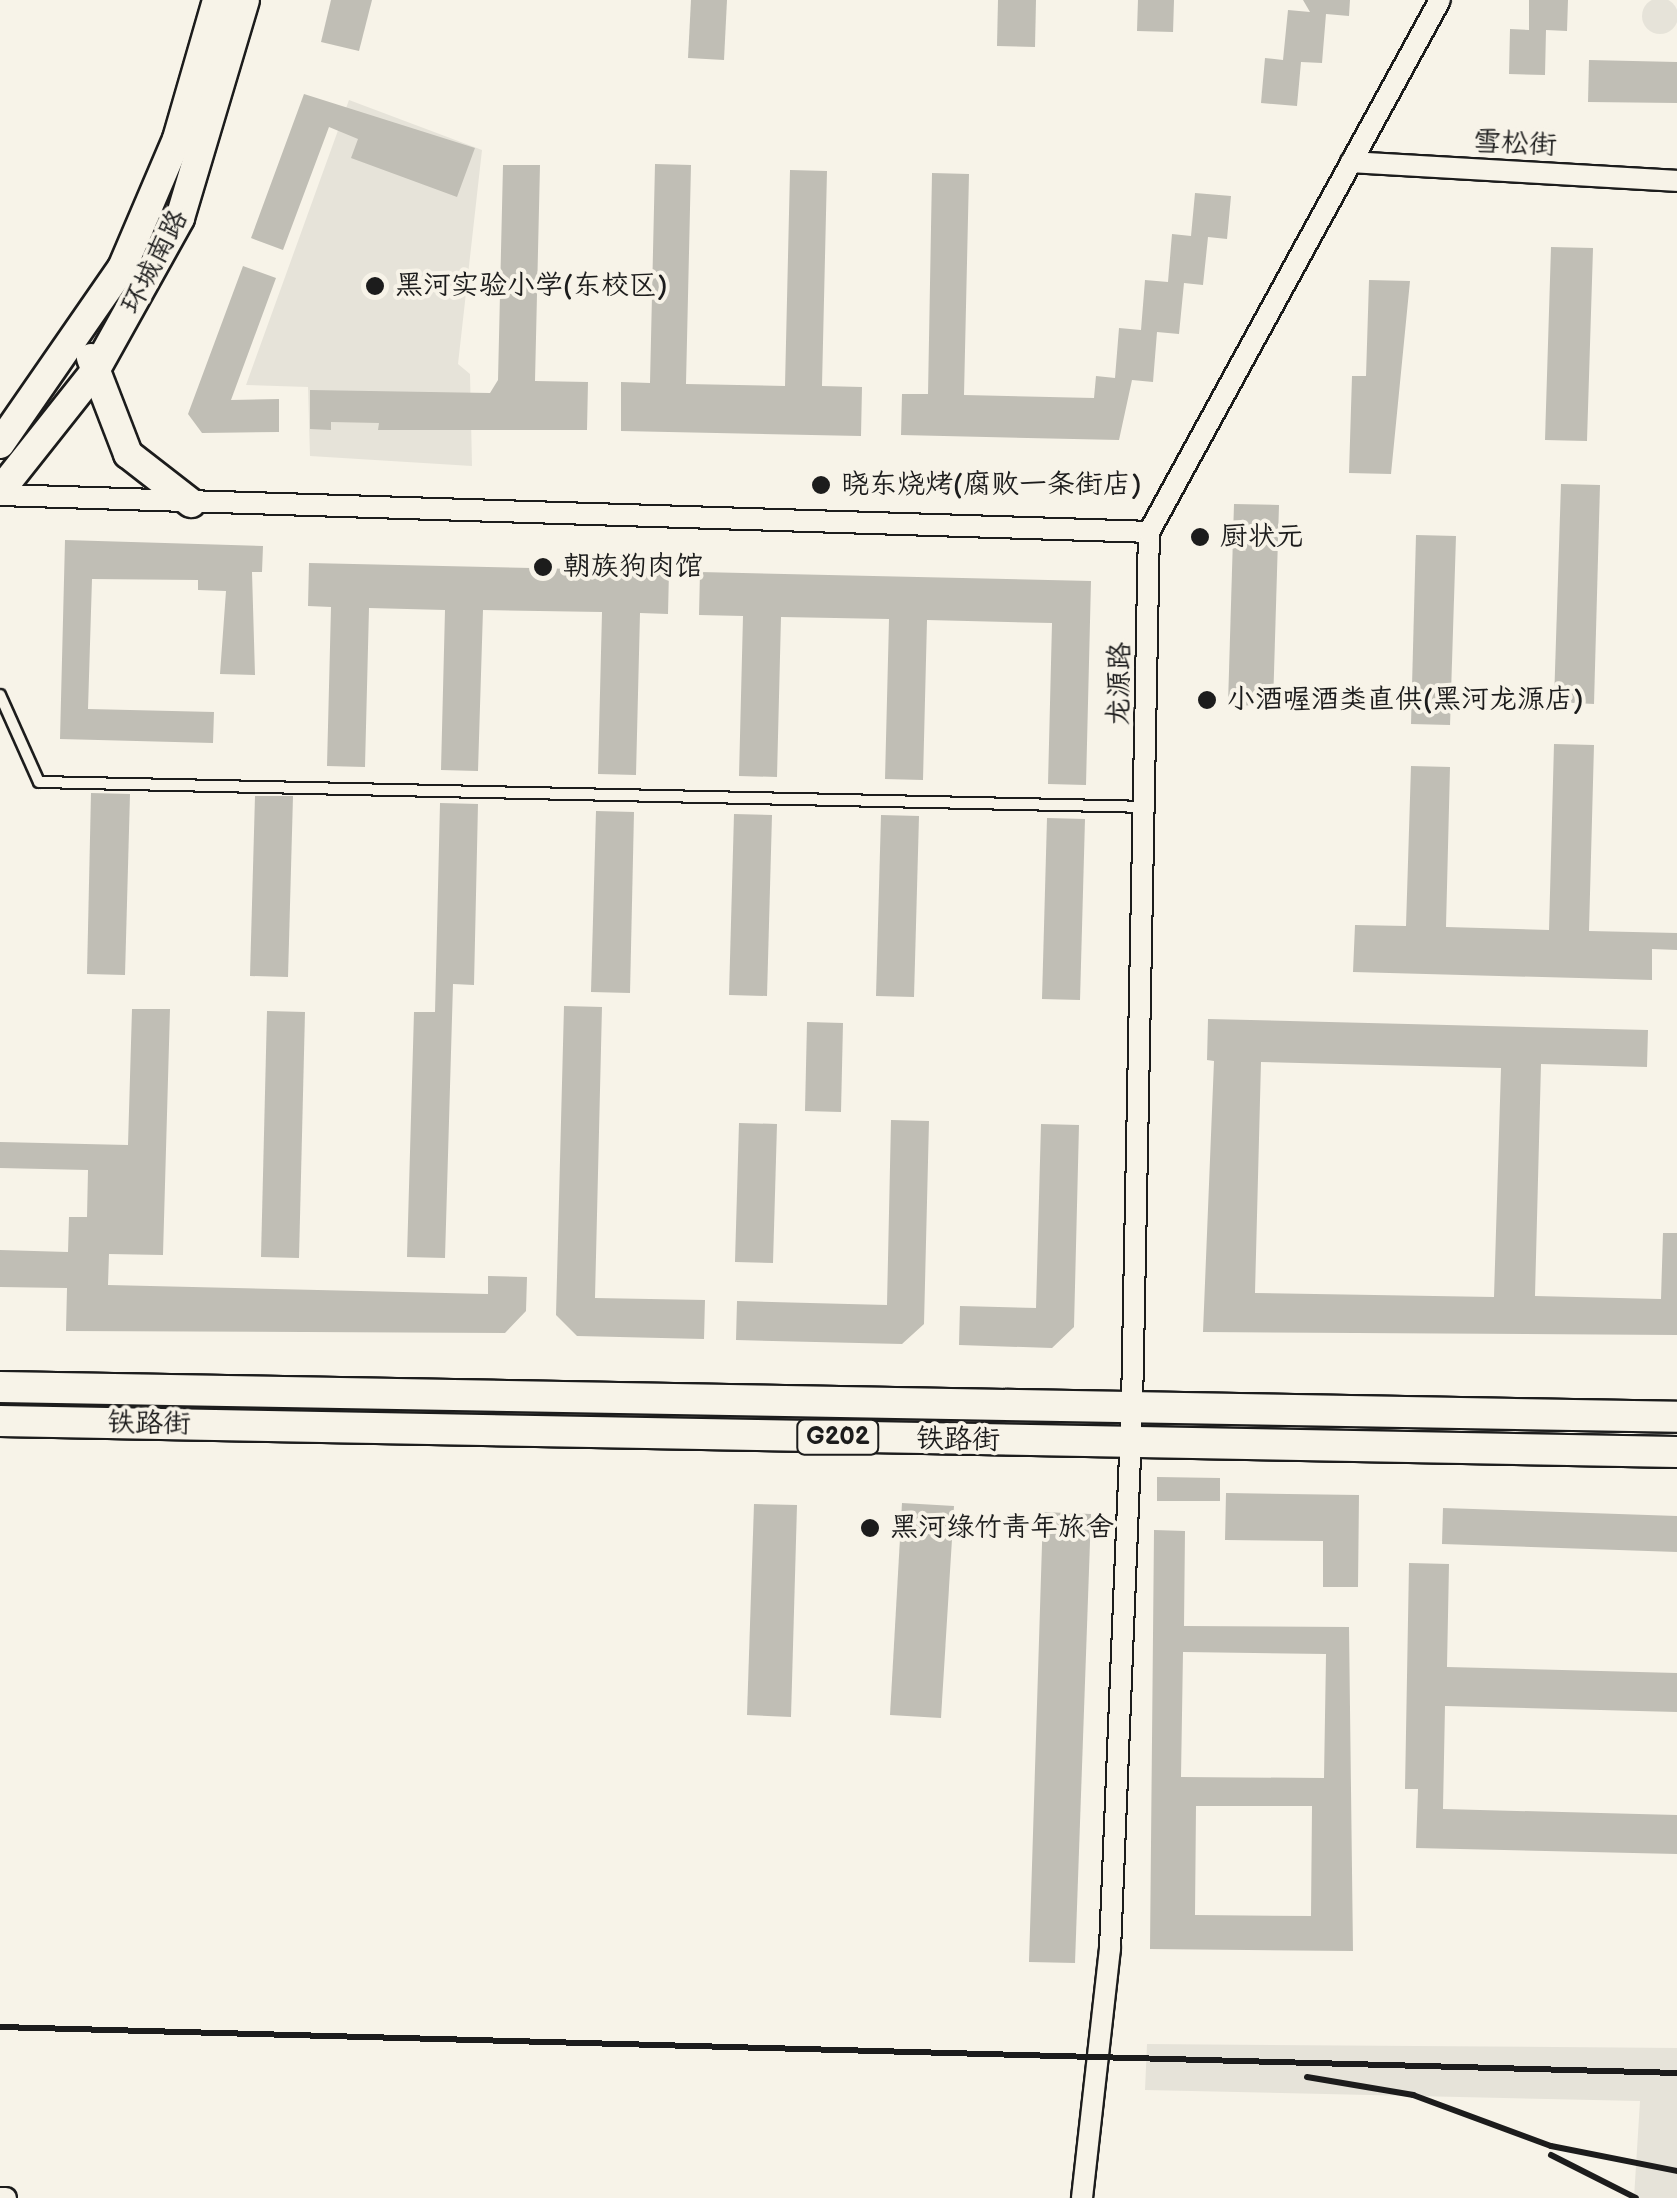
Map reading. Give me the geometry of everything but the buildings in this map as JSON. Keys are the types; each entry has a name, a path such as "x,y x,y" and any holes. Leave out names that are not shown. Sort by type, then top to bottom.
{"main road":[{"name":"环城南路","path":"0,444 83,336 152,205 217,0"},
{"name":"环城南路","path":"0,493 95,371 180,218 245,0"},
{"path":"83,336 128,454 191,503"},
{"name":"铁路街","path":"0,1387 1677,1417"},
{"name":"铁路街","path":"0,1421 1677,1452"}],"street":[{"name":"龙源路","path":"1082,2198 1110,1948 1127,1443 1132,1406 1149,532 1440,0"},
{"name":"雪松街","path":"1351,162 1677,180"},
{"path":"0,493 191,503 1149,532"}],"lane":[{"path":"0,695 40,782 1146,807"}],"shaded area":[{"path":"1660,-2 1673,3 1678,16 1673,29 1660,34 1647,29 1642,16 1647,3"},
{"name":"黑河实验小学(东校区)","path":"349,100 482,150 458,364 470,374 472,466 310,456 308,387 246,385"},
{"path":"1147,2044 1677,2048 1677,2198 1634,2198 1640,2101 1145,2090"}],"railway":[{"path":"0,2027 1677,2073"},
{"path":"1307,2077 1413,2095 1551,2146 1677,2171"},
{"path":"1551,2155 1636,2198"}],"place":[{"name":"黑河实验小学(东校区)","path":"375,286"},
{"name":"晓东烧烤(腐败一条街店)","path":"821,485"},
{"name":"厨状元","path":"1200,537"},
{"name":"朝族狗肉馆","path":"543,567"},
{"name":"小酒喔酒类直供(黑河龙源店)","path":"1207,700"},
{"name":"黑河绿竹青年旅舍","path":"870,1528"}]}
